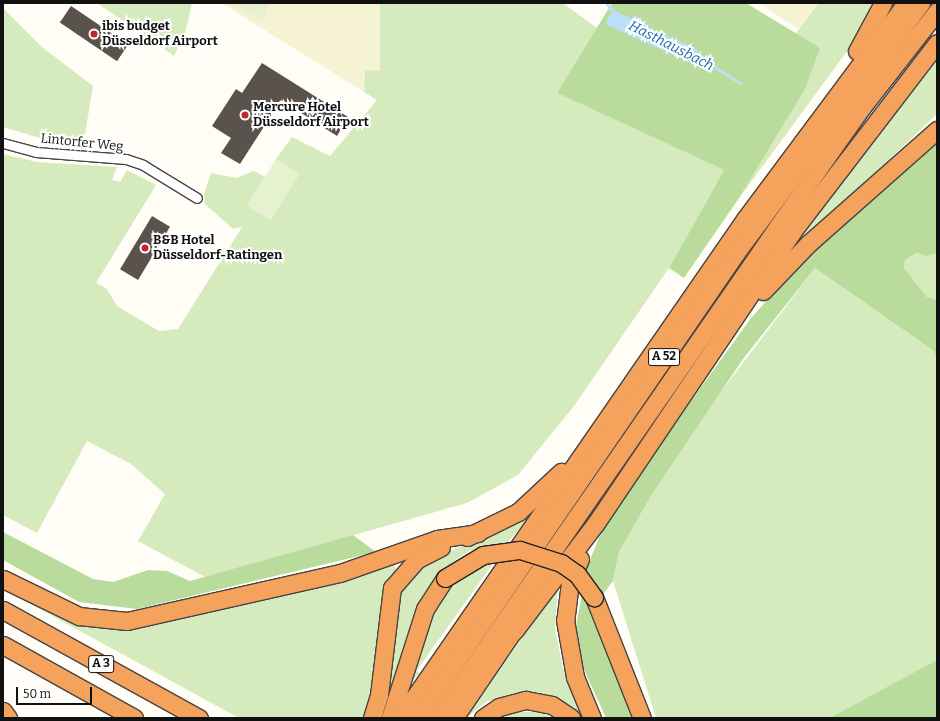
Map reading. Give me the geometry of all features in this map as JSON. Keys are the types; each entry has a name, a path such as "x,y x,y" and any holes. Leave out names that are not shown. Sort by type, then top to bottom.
{"highway":[{"path":"824,110 840,74 883,3"},
{"path":"400,718 824,110 906,3"},
{"name":"A 52","path":"417,718 732,259 921,3"},
{"name":"A 52","path":"437,718 862,107 937,11"},
{"path":"514,631 596,523 735,320 792,232 937,43"},
{"path":"735,320 808,244 937,130"},
{"path":"454,718 514,631 670,384"},
{"path":"372,718 381,685 388,606 396,580 422,555 478,533 518,512 584,453"},
{"path":"592,718 575,678 565,620 570,582 596,523"},
{"path":"3,579 78,616 127,621 345,572 437,539 478,533"},
{"path":"390,718 425,609 445,578 483,555 520,550 561,563 577,574 594,597 642,718"},
{"name":"A 3","path":"3,610 199,718"},
{"name":"A 3","path":"3,645 134,718"},
{"path":"483,718 499,707 526,700 552,705 571,718"},
{"path":"3,711 8,718"}],"street":[{"name":"Lintorfer Weg","path":"3,143 36,152 126,160 143,165 197,198"}],"shaded area":[{"path":"221,3 380,3 380,72 365,70 364,92"},
{"path":"759,3 819,3 798,29"}],"green space":[{"path":"97,3 192,3 185,34 174,56"},
{"path":"226,3 271,3 263,20"},
{"path":"380,3 563,3 597,28 557,93 724,170 669,268 574,406 518,475 467,503 205,577 138,541 165,494 131,464 87,441 37,533 3,515 3,154 37,162 117,167 112,180 120,182 127,170 156,185 96,283 106,288 117,306 159,331 178,329 242,227 233,229 205,204 204,194 211,173 237,178 254,171 265,177 247,206 299,174 276,159 292,137 330,156 377,100 364,92 365,70 380,71"},
{"path":"612,3 746,3 820,48 805,89 737,201 684,278 669,268 724,170 557,93"},
{"path":"819,3 875,3 856,39 737,201 820,48 795,34"},
{"path":"3,8 42,47 93,86 85,134 78,139 50,141 3,127"},
{"path":"937,53 937,114 779,265 807,222"},
{"path":"937,143 937,253 927,256 917,253 905,260 904,268 927,297 937,300 937,360 934,351 815,268 743,359 652,494 619,552 613,581 603,594 586,570 601,533 626,491 751,318 809,254"},
{"path":"276,159 300,174 271,220 247,206"},
{"path":"918,253 927,256 937,253 937,300 927,297 904,268 905,260"},
{"path":"815,268 934,351 937,360 937,718 656,718 613,581 619,552 652,494 699,421"},
{"path":"533,507 536,509 509,541 469,551 440,571 386,718 378,718 394,606 404,581 430,560 485,536"},
{"path":"3,532 93,579 113,582 148,570 167,571 190,581 353,535 376,552 137,609 79,602 3,560"},
{"path":"497,558 417,670 420,673 412,681 408,677 425,617 457,576"},
{"path":"394,563 396,569 382,593 373,691 364,718 239,718 3,589 3,582 94,623"},
{"path":"558,587 555,629 563,668 586,718 549,695 517,692 486,702 466,718"},
{"path":"582,594 598,620 634,718 606,718 581,663 576,626"},
{"path":"937,660 937,718 830,718"},
{"path":"511,712 542,712 552,718 501,718"}],"water":[{"path":"613,10 632,19 634,14 653,30 696,48 702,59 693,64 605,24"}],"building":[{"name":"ibis budget Düsseldorf Airport","path":"71,6 128,45 117,61 60,23"},
{"name":"Mercure Hotel Düsseldorf Airport","path":"262,63 348,117 337,136 281,100 240,164 221,153 231,138 212,126 236,89 242,93"},
{"name":"B&B Hotel Düsseldorf-Ratingen","path":"152,216 170,227 138,280 120,269"}],"waterway":[{"name":"Hasthausbach","path":"606,3 614,12"},
{"name":"Hasthausbach","path":"699,57 740,83"}],"place":[{"name":"ibis budget Düsseldorf Airport","path":"94,34"},
{"name":"Mercure Hotel Düsseldorf Airport","path":"245,115"},
{"name":"B&B Hotel Düsseldorf-Ratingen","path":"145,248"}]}
